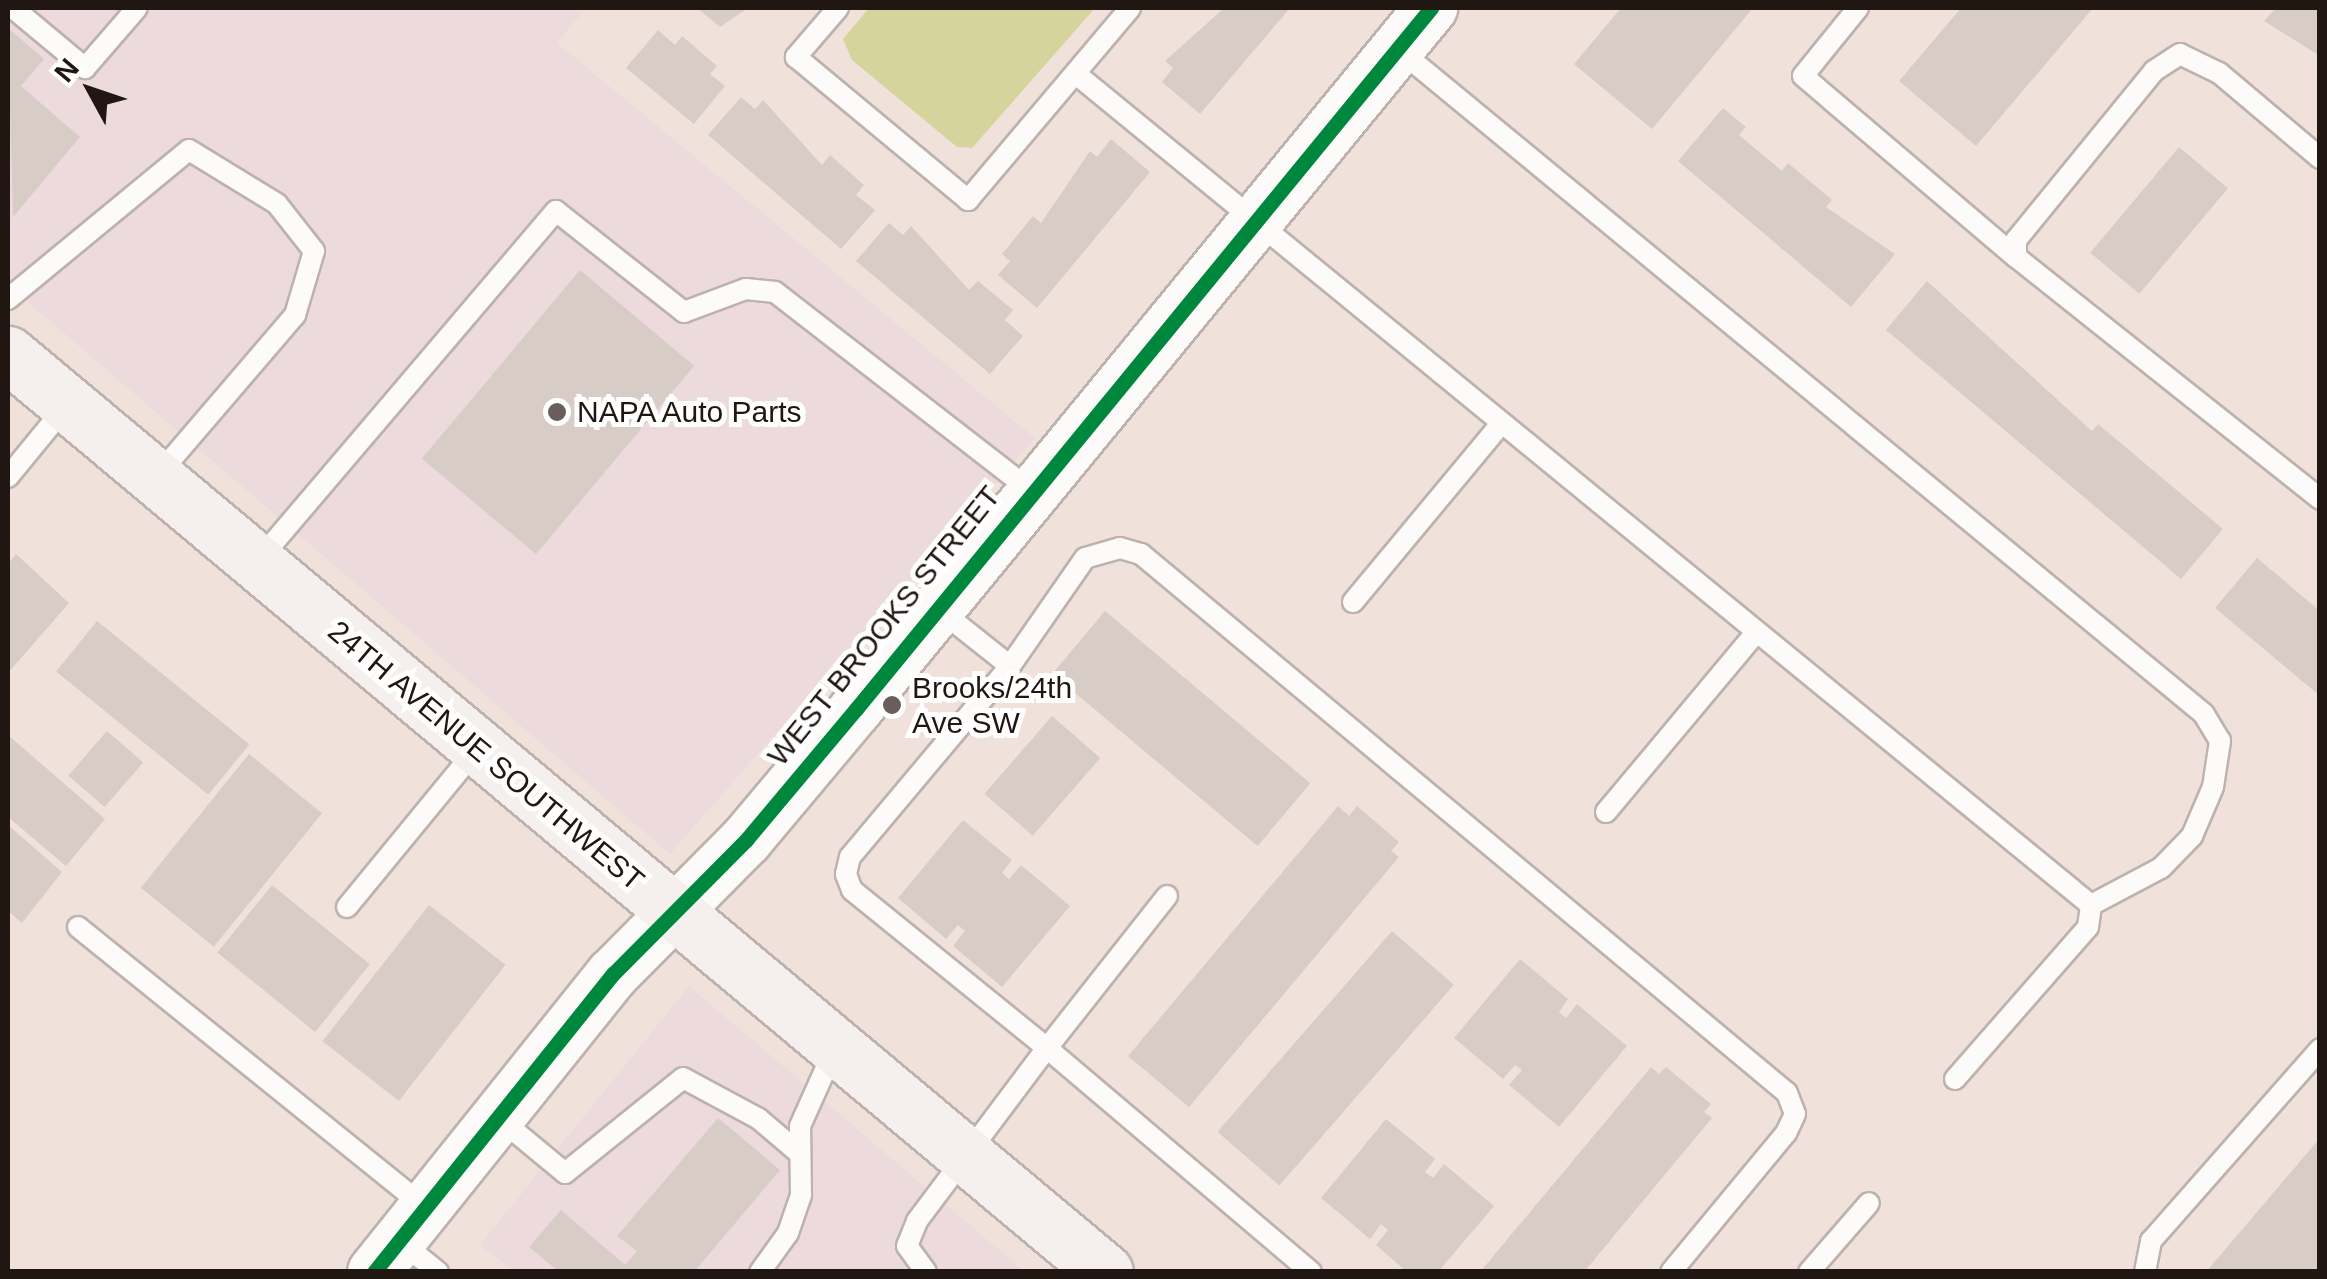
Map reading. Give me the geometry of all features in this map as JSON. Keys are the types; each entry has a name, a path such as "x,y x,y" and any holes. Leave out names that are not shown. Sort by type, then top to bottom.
{"main road":[{"name":"24TH AVENUE SOUTHWEST","path":"8,354 1105,1272"}],"street":[{"name":"WEST BROOKS STREET","path":"410,1248 501,1120 672,912 746,840 933,605 1431,8"}],"lane":[{"path":"13,8 85,68 138,8"},
{"path":"838,8 796,57 968,200 1130,8"},
{"path":"1858,8 1803,76 2016,257 2320,499"},
{"path":"1397,48 2204,714 2220,741 2192,836 2124,895 2091,905"},
{"path":"2016,257 2016,240 2154,71 2180,54 2218,73 2320,158"},
{"path":"1076,74 1754,635 2091,905"},
{"path":"8,299 189,150 278,204 314,251 295,315 155,478"},
{"path":"256,563 556,211 684,312 746,289 775,292 1029,489"},
{"path":"8,477 67,405"},
{"path":"1352,602 1500,426"},
{"path":"1312,1272 1047,1048 852,890 846,874 850,858 1010,666 1084,558 1120,548 1141,554 1787,1092 1796,1114 1786,1133 1671,1272"},
{"path":"933,605 1010,666"},
{"path":"1606,812 1754,635"},
{"path":"347,907 477,749"},
{"path":"926,1272 907,1246 964,1154 1167,896"},
{"path":"1955,1079 2088,927 2091,905"},
{"path":"78,927 410,1248"},
{"path":"760,1272 788,1233 801,1195 800,1126 835,1048"},
{"path":"2145,1272 2151,1241 2320,1049"},
{"path":"501,1120 565,1172 683,1078 759,1119 799,1153"},
{"path":"1809,1272 1868,1202"}],"shaded area":[{"path":"8,8 586,8 557,43 1035,438 670,854 8,285"},
{"path":"869,8 1095,8 972,148 957,147 852,60 843,39"},
{"path":"689,986 1024,1271 513,1271 480,1245"}],"building":[{"path":"697,8 748,8 720,27"},
{"path":"1224,8 1290,8 1200,114 1162,82 1173,68 1165,61"},
{"path":"1621,8 1753,8 1652,129 1574,64"},
{"path":"1961,8 2093,8 1976,146 1899,81"},
{"path":"2276,8 2320,8 2320,56 2264,21"},
{"path":"8,28 44,59 21,86 80,137 13,217"},
{"path":"658,30 675,45 682,36 717,66 710,74 725,86 694,124 626,68"},
{"path":"741,97 755,109 763,100 822,165 830,155 864,185 856,195 875,210 841,249 708,135"},
{"path":"1723,108 1746,127 1739,135 1782,171 1788,163 1832,200 1826,207 1895,254 1851,307 1678,161"},
{"path":"1111,139 1150,172 1037,308 998,275 1010,261 1002,254 1033,216 1041,223 1090,151 1097,157"},
{"path":"2179,147 2228,188 2139,294 2090,253"},
{"path":"889,223 903,235 911,226 969,290 978,281 1013,310 1005,320 1023,336 990,374 856,261"},
{"name":"NAPA Auto Parts","path":"580,270 694,366 536,554 422,458"},
{"path":"1927,281 2092,431 2098,424 2223,529 2181,579 1886,330"},
{"path":"16,554 69,603 8,673 8,564"},
{"path":"2257,558 2320,611 2320,696 2215,608"},
{"path":"1105,611 1310,783 1258,846 1052,674"},
{"path":"97,621 249,744 208,795 56,672"},
{"path":"1052,716 1100,758 1033,836 984,794"},
{"path":"107,731 143,762 105,807 68,776"},
{"path":"8,735 105,819 66,866 8,817"},
{"path":"249,754 322,813 214,947 141,888"},
{"path":"1338,806 1349,816 1357,806 1399,842 1391,851 1399,857 1189,1107 1128,1056"},
{"path":"963,820 1012,860 1002,873 1009,879 1021,865 1070,906 1002,987 953,946 965,931 958,925 946,939 898,898"},
{"path":"8,825 62,872 22,923 8,911"},
{"path":"272,885 370,964 315,1032 217,953"},
{"path":"429,905 505,965 399,1101 322,1041"},
{"path":"1392,931 1454,985 1279,1186 1217,1132"},
{"path":"1520,959 1568,999 1559,1012 1566,1018 1577,1004 1627,1046 1559,1127 1509,1085 1522,1070 1515,1065 1503,1079 1454,1038"},
{"path":"1651,1067 1659,1074 1666,1067 1711,1104 1704,1112 1712,1118 1584,1272 1480,1272"},
{"path":"718,1118 780,1170 694,1272 559,1272 529,1247 561,1210 625,1265 637,1251 617,1236"},
{"path":"1386,1119 1435,1159 1425,1172 1433,1178 1444,1164 1494,1206 1438,1272 1407,1272 1376,1245 1388,1230 1381,1224 1370,1239 1321,1198"},
{"path":"2320,1138 2320,1272 2206,1272"}],"cycle path":[{"path":"374,1272 613,974 746,840 856,709 1431,8"}],"place":[{"name":"NAPA Auto Parts","path":"557,412"},
{"name":"Brooks/24th Ave SW","path":"892,705"}]}
